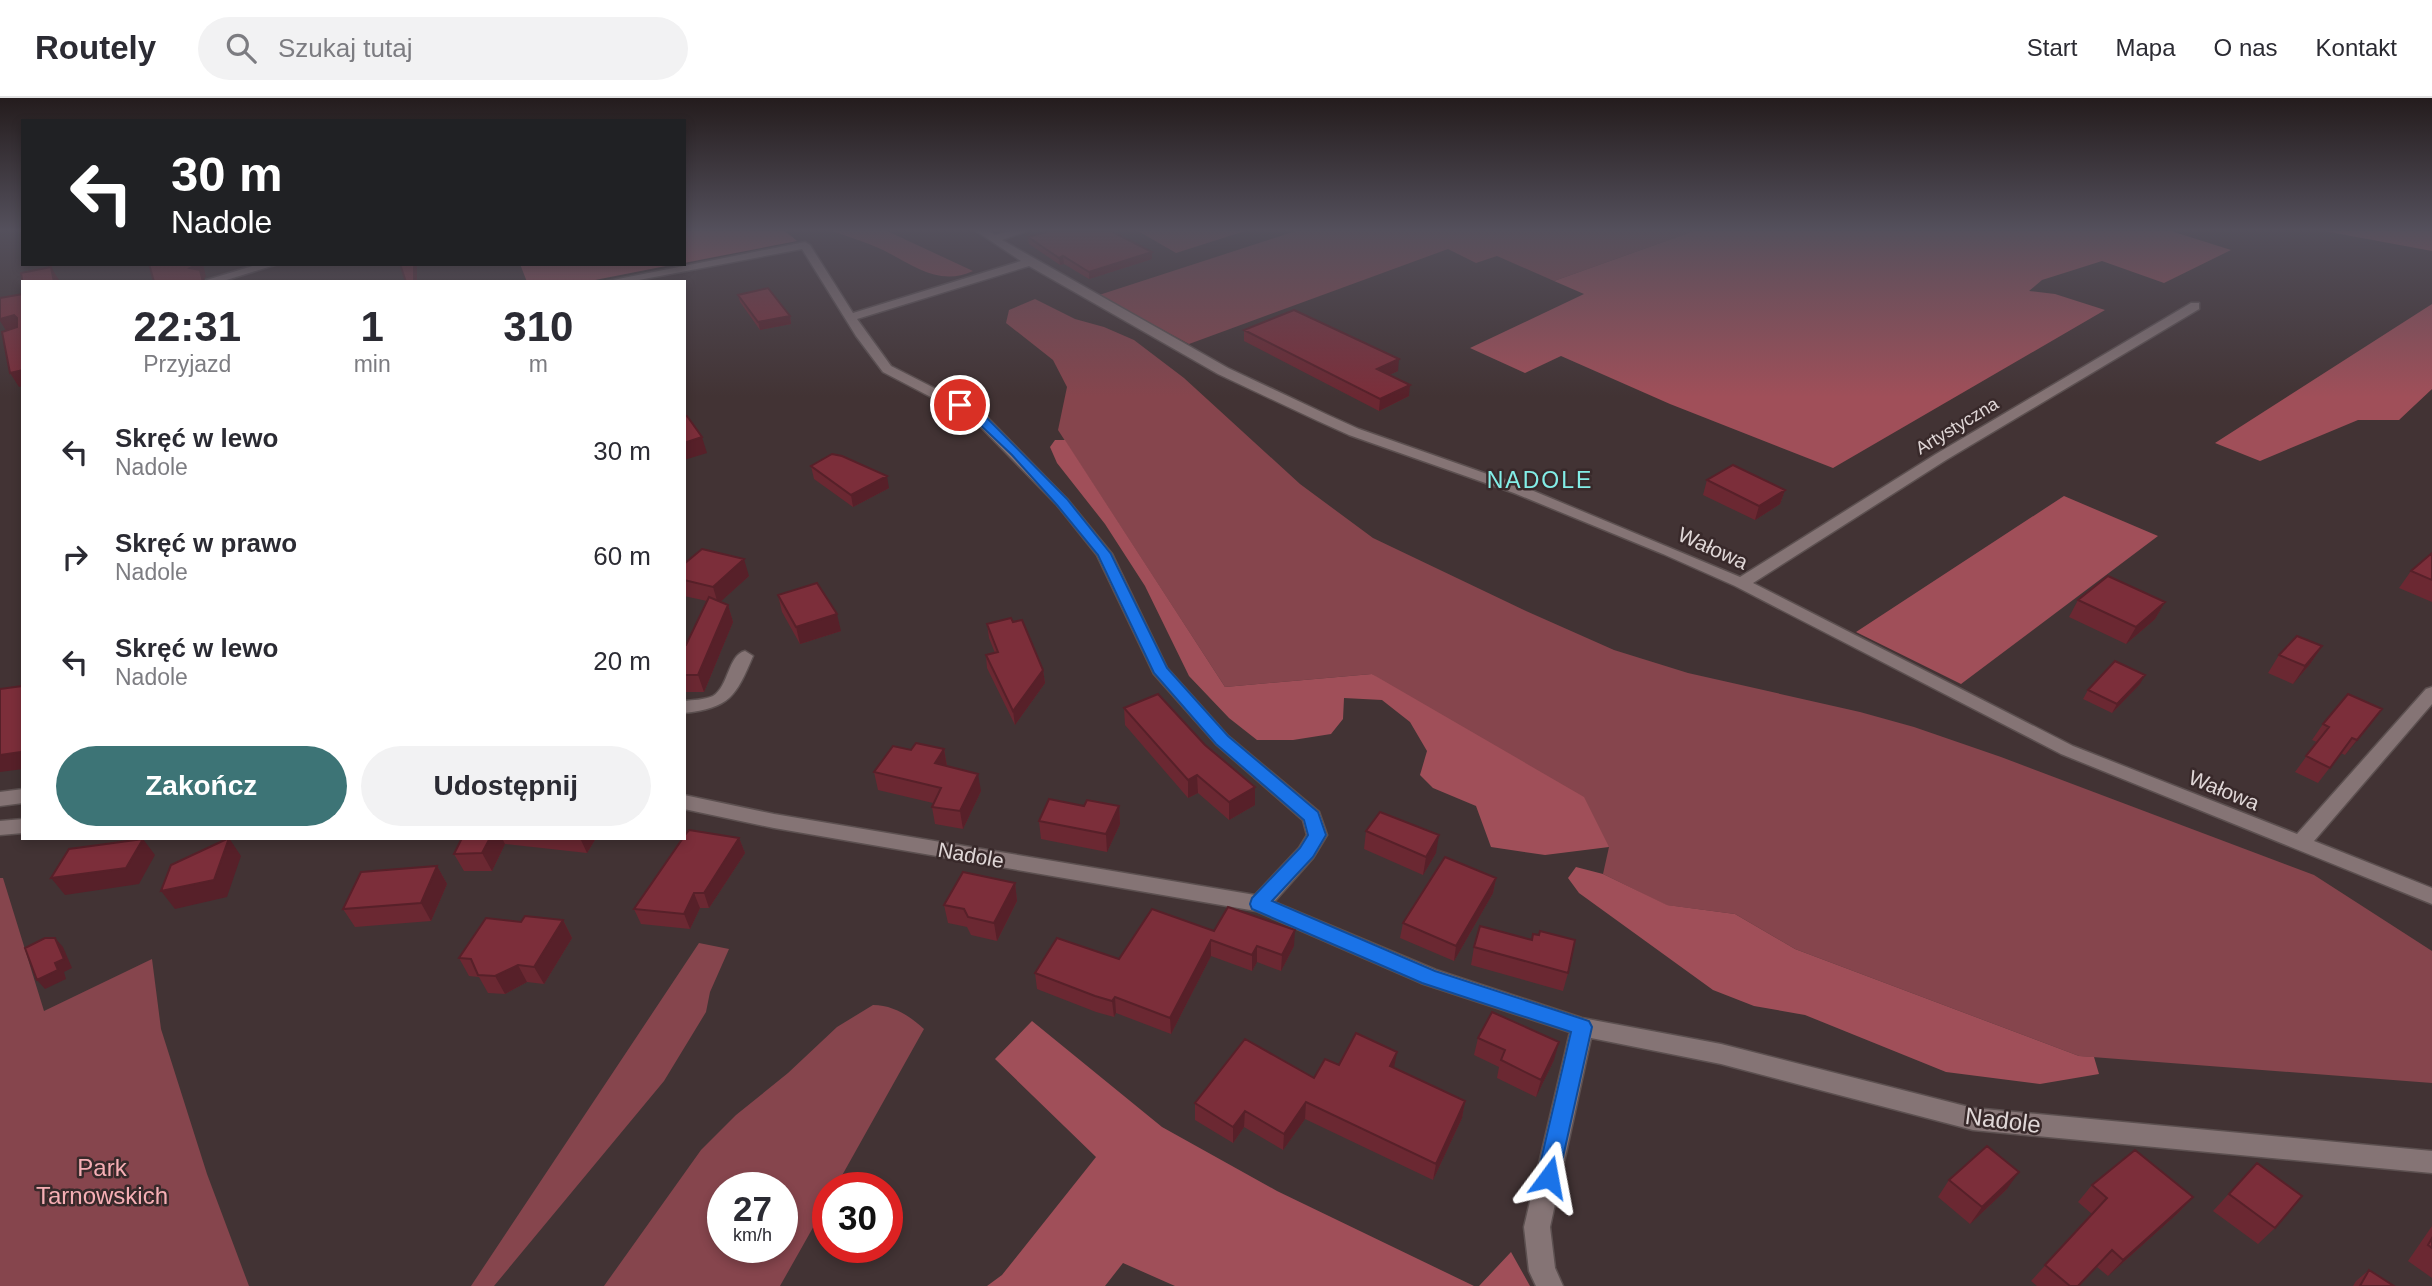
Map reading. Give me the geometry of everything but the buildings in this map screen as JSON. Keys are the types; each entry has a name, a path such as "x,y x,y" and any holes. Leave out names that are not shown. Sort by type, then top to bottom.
{"street":[{"path":"832,286 862,336 887,369 978,416 1062,502 1104,554 1160,670 1222,740 1312,817 1317,835 1306,853 1259,904"},
{"path":"852,317 951,286"},
{"name":"Wałowa","path":"1074,286 1223,370 1333,423 1590,518 1741,583 2067,750 2432,896"},
{"name":"Artystyczna","path":"1741,583 1941,457 2195,306"},
{"path":"686,707 710,705 726,696 745,656"},
{"path":"2301,843 2432,693"},
{"path":"0,799 21,796"},
{"name":"Nadole","path":"686,802 774,821 1259,904 1429,977 1582,1027 1721,1054 1972,1119 2432,1162"},
{"path":"0,828 21,826"},
{"path":"1550,1286 1542,1271 1538,1227 1582,1027"}],"green space":[{"path":"1125,286 1346,286 1189,344 1099,295"},
{"path":"1035,299 1075,319 1104,327 1134,340 1184,378 1300,484 1373,538 1526,611 1614,650 1688,673 1914,727 2314,875 2432,951 2432,1083 2079,1056 1795,949 1735,914 1666,905 1603,874 1609,847 1372,674 1225,687 1058,430 1067,387 1053,360 1006,323 1009,310"},
{"name":"Park Tarnowskich","path":"0,878 3,878 44,1011 152,959 161,1029 207,1174 249,1286 0,1286"},
{"path":"699,943 729,949 710,992 706,1012 664,1081 494,1286 471,1286"},
{"path":"873,1005 901,1012 924,1029 844,1172 812,1172 812,1229 798,1254 798,1172 707,1172 707,1263 793,1263 780,1286 604,1286 701,1150 736,1115 788,1073 837,1027"}],"shaded area":[{"path":"1567,286 2034,286 2029,291 2055,294 2105,310 1833,468 1670,404 1561,356 1525,373 1470,348 1584,294"},
{"path":"2432,304 2432,389 2399,420 2358,420 2260,461 2215,443"},
{"path":"1055,440 1065,440 1225,687 1372,674 1584,797 1609,847 1545,855 1491,847 1476,806 1433,788 1420,775 1427,751 1410,722 1382,700 1344,698 1343,719 1331,734 1293,740 1257,740 1229,718 1189,676 1145,586 1105,524 1057,463 1050,447"},
{"path":"2064,496 2158,536 1961,684 1856,632"},
{"path":"1576,867 1603,874 1667,905 1735,914 1795,949 2079,1056 2094,1057 2099,1074 2040,1084 1946,1072 1805,1015 1754,1006 1713,990 1579,893 1568,878"},
{"path":"1032,1021 1162,1127 1277,1191 1474,1286 1175,1286 1123,1263 1105,1286 987,1286 1002,1275 1096,1157 995,1059"},
{"path":"1511,1252 1530,1286 1479,1286"}],"district":[{"name":"NADOLE","path":"1540,480"}],"route":[{"path":"960,405 978,416 1016,452 1062,502 1104,554 1160,670 1222,740 1312,817 1317,835 1306,853 1259,904 1429,977 1582,1027 1549,1177"}]}
